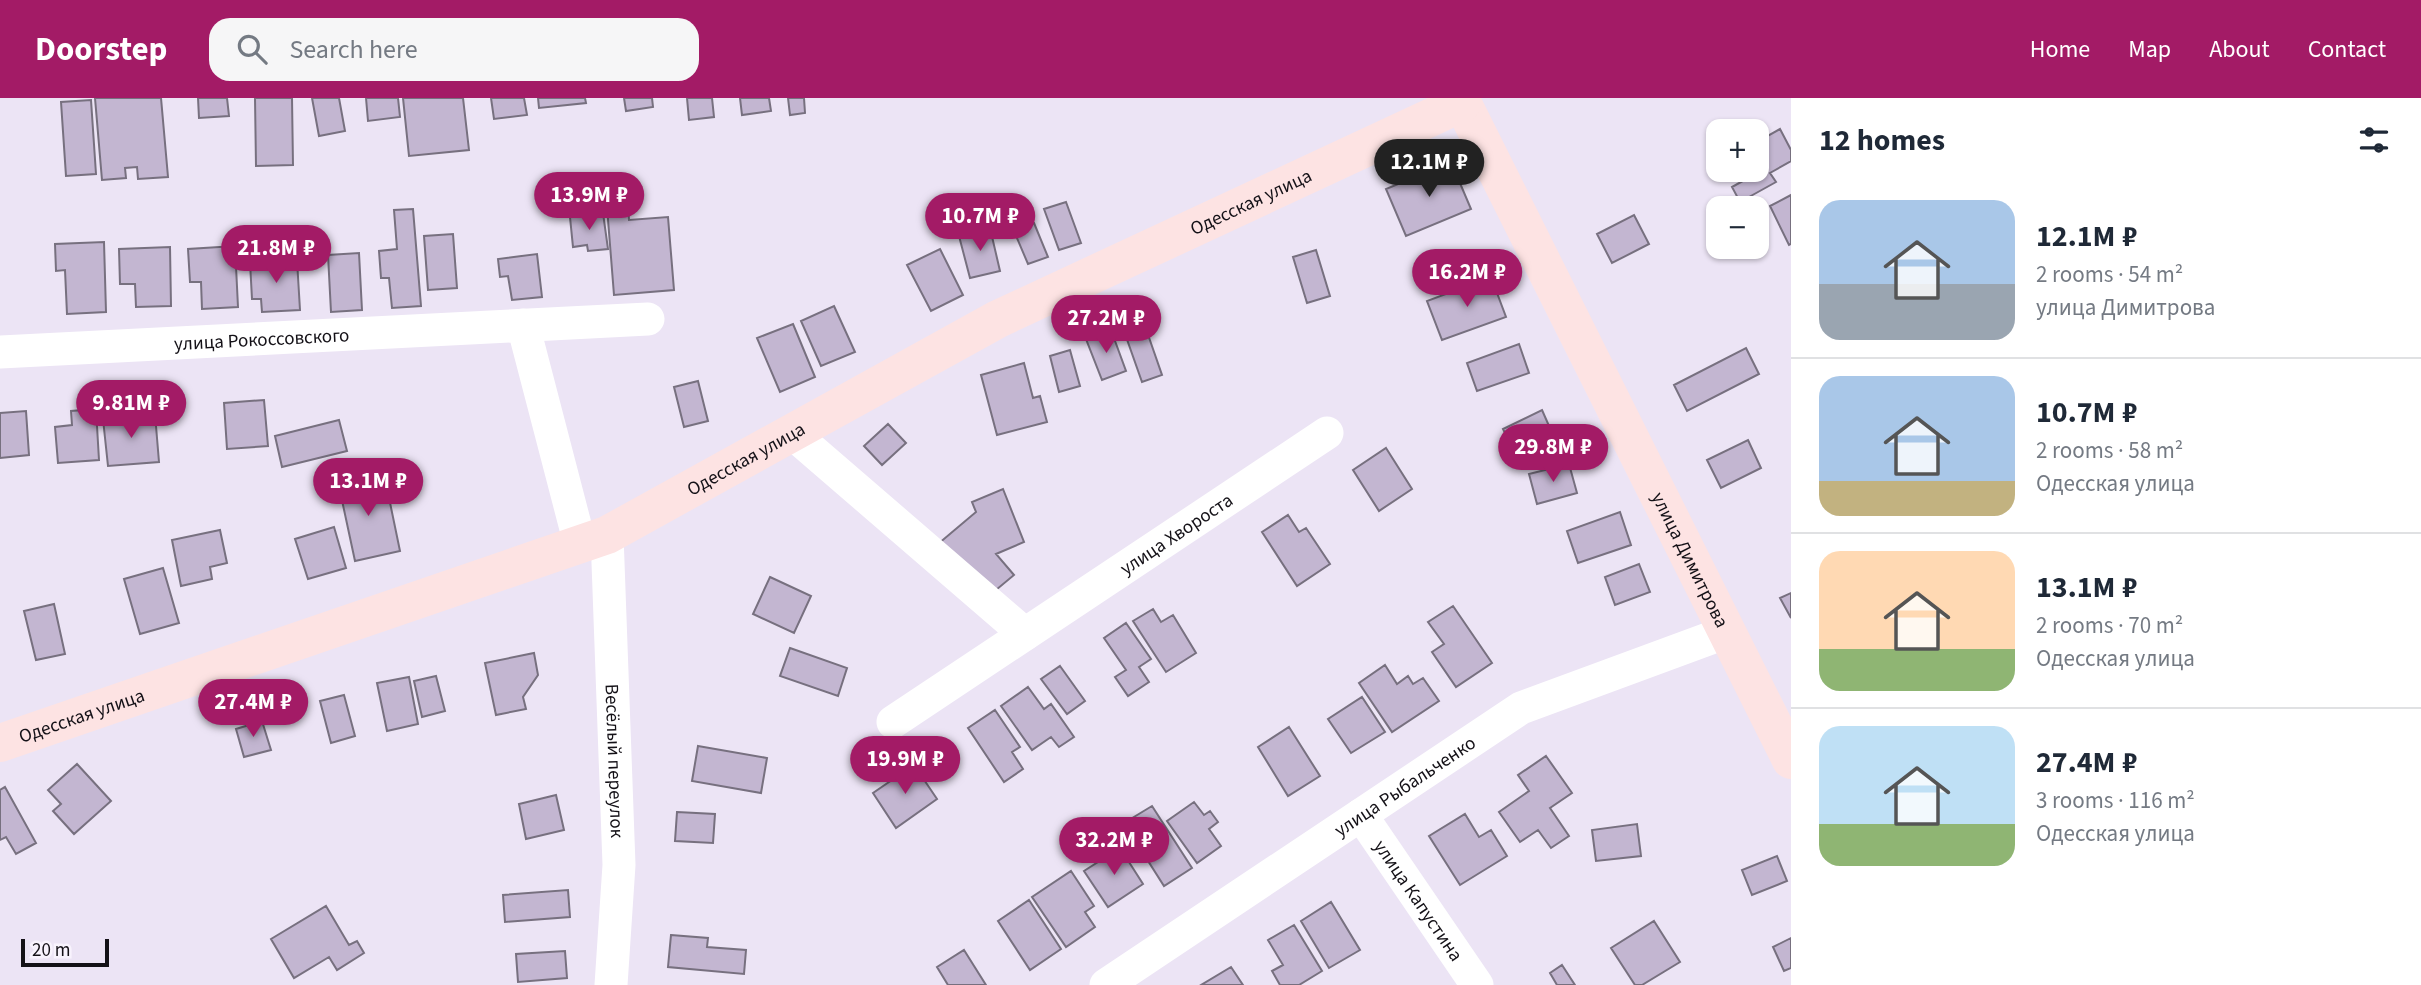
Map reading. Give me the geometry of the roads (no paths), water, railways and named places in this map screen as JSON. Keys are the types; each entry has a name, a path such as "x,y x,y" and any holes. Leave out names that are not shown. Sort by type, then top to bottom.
{"main road":[{"name":"Одесская улица","path":"0,743 593,540 998,319 1461,101"},
{"name":"улица Димитрова","path":"1461,101 1791,760"}],"street":[{"name":"улица Рокоссовского","path":"0,352 648,319"},
{"path":"523,325 593,540"},
{"path":"792,433 1025,634"},
{"name":"улица Хвороста","path":"893,722 1327,433"},
{"name":"Весёлый переулок","path":"593,540 619,865 611,985"},
{"name":"улица Рыбальченко","path":"1106,985 1521,708 1727,632"},
{"name":"улица Капустина","path":"1361,815 1477,985"}]}
